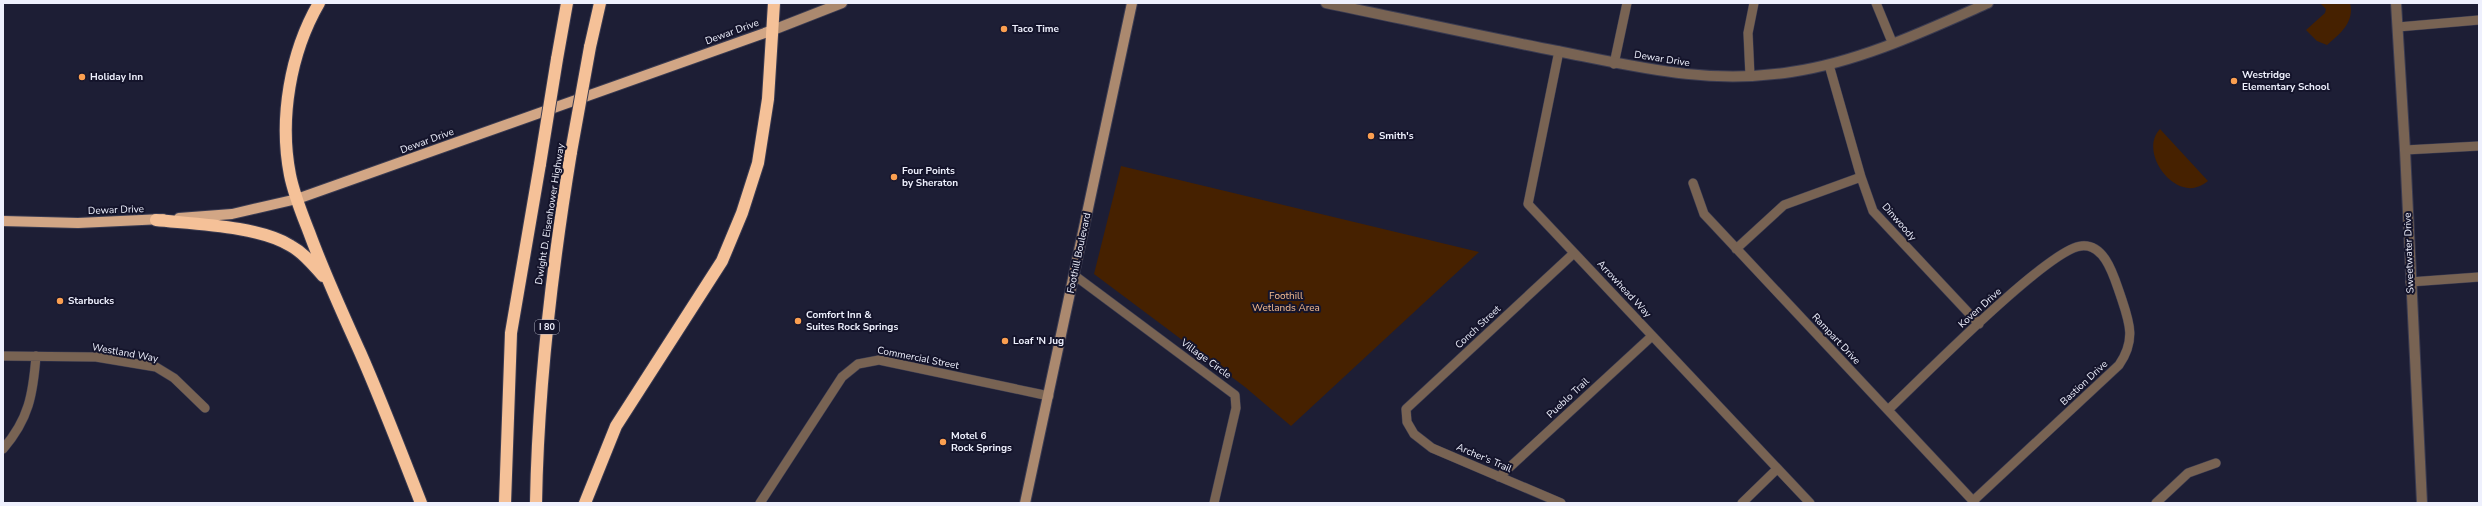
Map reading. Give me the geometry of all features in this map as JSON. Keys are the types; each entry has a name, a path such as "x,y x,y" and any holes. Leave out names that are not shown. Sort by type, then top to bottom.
{"highway":[{"path":"319,3 298,52 286,120 289,168 297,200 330,284 384,406 421,503"},
{"name":"Dwight D. Eisenhower Highway","path":"505,503 511,333 567,3"},
{"name":"Dwight D. Eisenhower Highway","path":"536,503 536,450 553,261 590,47 600,3"},
{"path":"585,503 616,426 722,261 742,213 758,163 768,99 774,3"},
{"path":"156,220 256,231 273,236 292,246 307,257 330,284"}],"main road":[{"name":"Dewar Drive","path":"3,221 78,223 156,220 232,214 297,200 773,30 842,3"},
{"name":"Foothill Boulevard","path":"1025,503 1132,3"}],"street":[{"name":"Dewar Drive","path":"1326,3 1614,64 1699,77 1750,76 1791,72 1829,65 1892,42 1988,3"},
{"path":"1614,64 1627,3"},
{"path":"1750,76 1748,33 1754,3"},
{"path":"1876,3 1892,42"},
{"name":"Sweetwater Drive","path":"2396,3 2405,150 2410,282 2422,503"},
{"path":"2398,27 2479,20"},
{"name":"Arrowhead Way","path":"1559,52 1528,204 1810,503"},
{"name":"Dinwoody","path":"1829,65 1861,177 1873,211 1979,324"},
{"path":"2405,150 2479,146"},
{"path":"1736,249 1784,205 1861,177"},
{"name":"Rampart Drive","path":"1693,183 1704,214 1974,502"},
{"name":"Koven Drive","path":"1888,410 1979,324 2037,272 2066,250 2082,245 2098,251"},
{"name":"Bastion Drive","path":"1974,502 2119,365 2127,353 2131,327 2110,266 2098,251"},
{"name":"Conch Street","path":"1407,422 1406,409 1574,253"},
{"name":"Village Circle","path":"1074,275 1235,395 1237,401 1236,408 1214,503"},
{"path":"2410,282 2479,277"},
{"name":"Pueblo Trail","path":"1499,477 1652,336"},
{"name":"Westland Way","path":"3,356 96,357 156,367 174,378 205,408"},
{"path":"3,449 25,418 33,386 36,356"},
{"name":"Commercial Street","path":"760,503 842,376 858,364 878,360 1049,396"},
{"name":"Archer's Trail","path":"1407,422 1414,434 1432,448 1560,503"},
{"path":"2156,503 2188,473 2216,463"},
{"path":"1742,503 1777,469"}],"green space":[{"path":"2320,3 2350,3 2351,10 2348,22 2341,32 2327,45 2317,41 2306,30 2325,13 2326,9"},
{"path":"2160,129 2208,181 2198,187 2187,188 2177,185 2168,178 2161,170 2153,149 2154,138"},
{"name":"Foothill Wetlands Area","path":"1121,166 1479,252 1291,426 1245,387 1094,274"}],"place":[{"name":"Taco Time","path":"1004,29"},
{"name":"Holiday Inn","path":"82,77"},
{"name":"Westridge Elementary School","path":"2234,81"},
{"name":"Smith's","path":"1371,136"},
{"name":"Four Points by Sheraton","path":"894,177"},
{"name":"Starbucks","path":"60,301"},
{"name":"Comfort Inn & Suites Rock Springs","path":"798,321"},
{"name":"Loaf 'N Jug","path":"1005,341"},
{"name":"Motel 6 Rock Springs","path":"943,442"}]}
